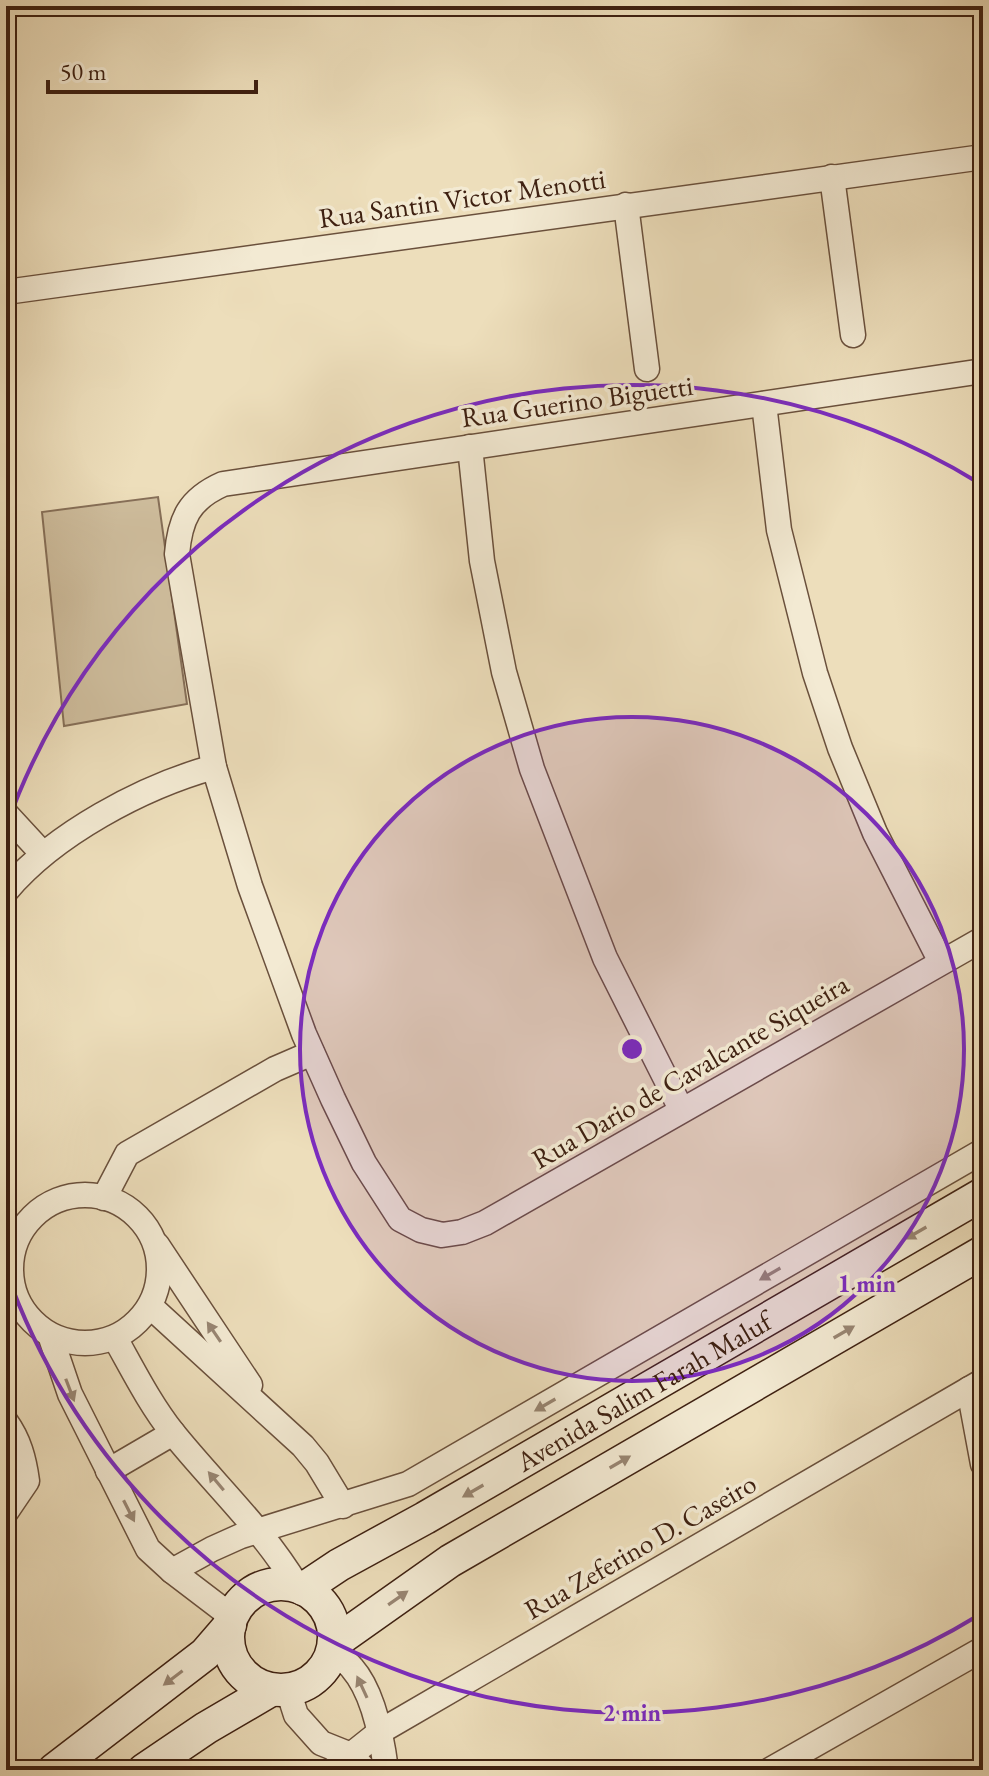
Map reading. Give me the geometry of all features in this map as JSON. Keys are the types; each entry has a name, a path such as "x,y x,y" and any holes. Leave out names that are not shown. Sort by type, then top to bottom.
{"main road":[{"name":"Avenida Salim Farah Maluf","path":"300,1588 983,1194"},
{"name":"Avenida Salim Farah Maluf","path":"333,1648 450,1561 983,1252"},
{"path":"54,1770 205,1654 241,1602 256,1590 273,1585 300,1588 320,1603 329,1618 333,1648 325,1666 315,1678 302,1686 280,1690 206,1728 144,1770"},
{"path":"230,1621 229,1647 243,1675 256,1685 280,1690"}],"street":[{"name":"Rua Santin Victor Menotti","path":"6,292 983,157"},
{"path":"832,177 853,335"},
{"path":"626,205 647,369"},
{"name":"Rua Guerino Biguetti","path":"214,767 177,554 179,532 189,510 203,493 223,484 983,371"},
{"path":"764,404 779,530 815,673 840,748 875,833 941,962"},
{"path":"470,447 482,561 504,672 532,769 605,958 681,1109"},
{"path":"6,891 42,853 152,788 214,767 250,886 312,1053 275,1069 127,1154 104,1198"},
{"path":"6,814 42,853"},
{"name":"Rua Dario de Cavalcante Siqueira","path":"312,1053 364,1163 400,1219 421,1230 442,1235 462,1232 485,1223 983,939"},
{"path":"172,1571 212,1549 258,1531 408,1484 983,1151"},
{"path":"151,1236 158,1258 158,1283 150,1306 135,1325 115,1338 91,1344 66,1342 50,1335 25,1314 13,1292 9,1257 28,1220 47,1204 70,1196 94,1195 117,1202 137,1216 151,1236 274,1420"},
{"path":"150,1306 317,1463 343,1506"},
{"path":"50,1335 70,1394 148,1549 230,1621"},
{"path":"115,1338 155,1409 278,1554 300,1588"},
{"path":"976,1385 983,1464"},
{"name":"Rua Zeferino D. Caseiro","path":"349,1765 381,1731 976,1385"},
{"path":"6,1422 15,1433 25,1463 27,1481 6,1512"},
{"path":"108,1471 173,1433"},
{"path":"333,1648 351,1666 361,1682 381,1731 386,1770"},
{"path":"770,1770 983,1649"},
{"path":"280,1690 296,1715 321,1743 349,1765"}],"shaded area":[{"path":"158,497 187,704 64,726 42,512"}]}
